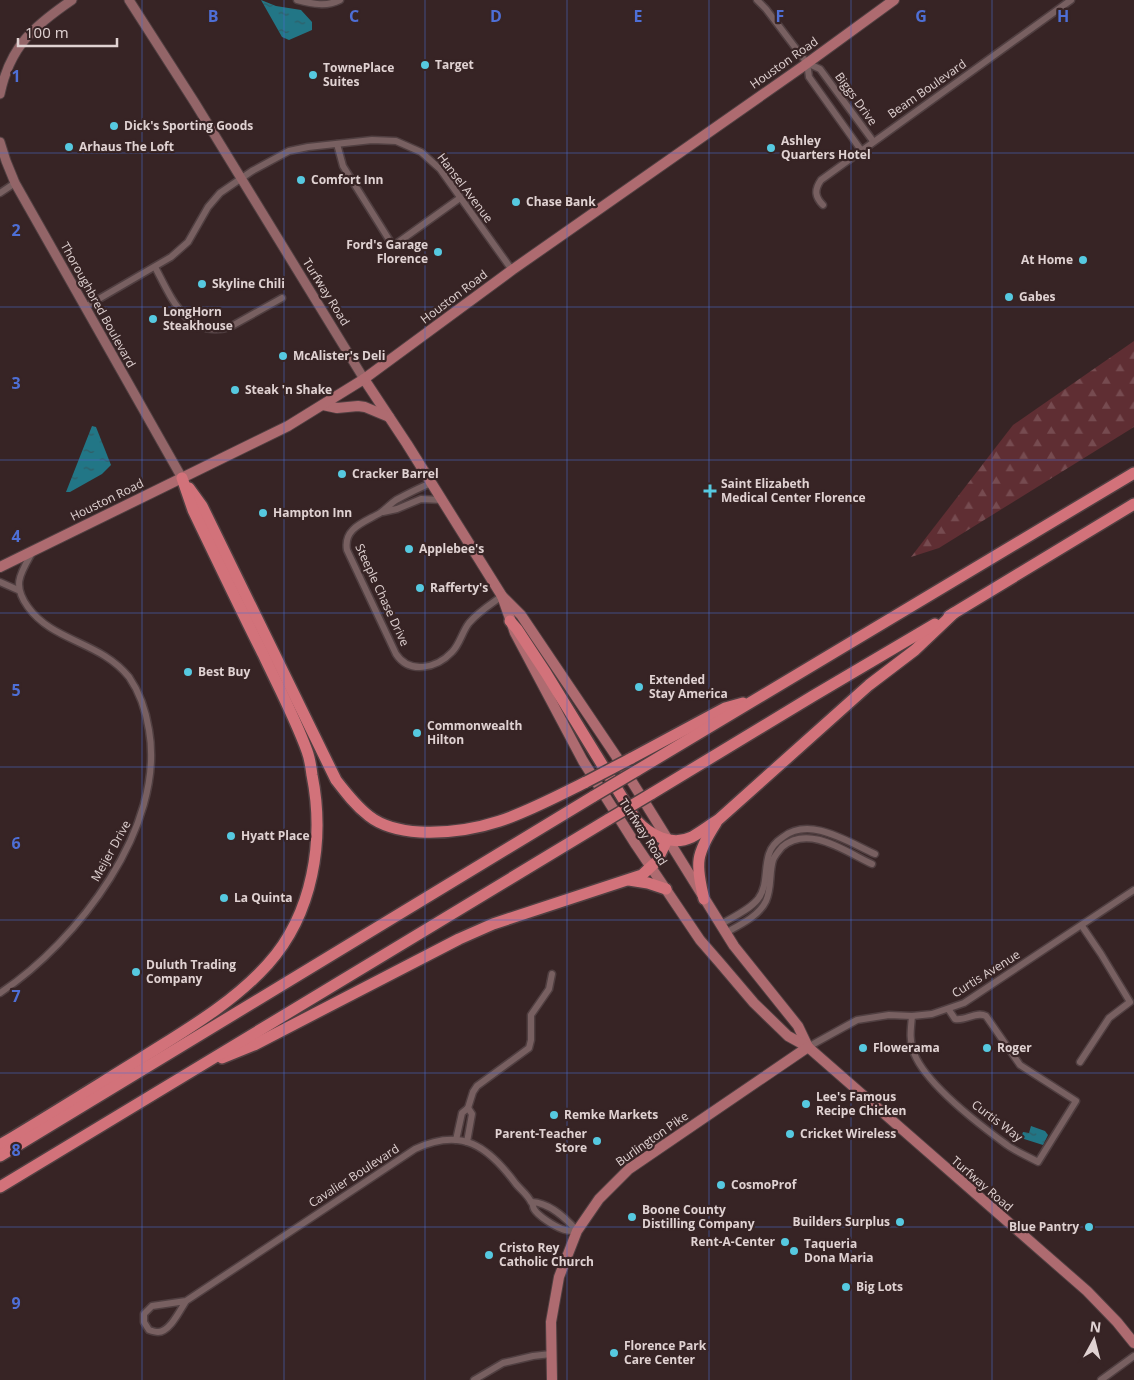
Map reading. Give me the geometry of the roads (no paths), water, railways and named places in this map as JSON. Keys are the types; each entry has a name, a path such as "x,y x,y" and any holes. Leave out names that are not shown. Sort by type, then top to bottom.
{"highway":[{"path":"0,1156 594,796 1134,473"},
{"path":"182,478 202,506 336,780 353,802 371,818 392,827 411,831 435,832 485,827 523,813 586,782 725,708 759,698"},
{"path":"0,1145 182,1032 244,988 268,964 284,942 302,906 311,878 318,819 315,788 308,753 286,702 193,510 182,478"},
{"path":"0,1187 1134,504"},
{"path":"510,621 518,629 546,672 636,820 645,830 667,840 676,841 691,838 718,820 869,685 915,650 954,613"},
{"path":"704,899 699,878 698,862 708,835 718,820"},
{"path":"202,1064 254,1045 459,939 493,924 642,875 651,868 662,853 667,840"},
{"path":"627,880 648,883 666,889"}],"main road":[{"path":"0,94 7,68 23,40 43,20 72,0"},
{"name":"Turfway Road","path":"129,0 364,379 390,417 502,596 527,623 616,756 734,946 798,1026 808,1048"},
{"name":"Houston Road","path":"0,567 288,426 364,379 512,270 894,0"},
{"name":"Thoroughbred Boulevard","path":"0,142 15,183 182,478"},
{"path":"323,405 337,408 364,406 390,417"},
{"name":"Turfway Road","path":"502,596 510,621 583,760 651,868 700,940 754,1003 788,1036 808,1048 1087,1291 1134,1343"},
{"name":"Burlington Pike","path":"552,1380 551,1322 555,1292 564,1262 577,1231 599,1199 629,1169 808,1048"}],"street":[{"path":"297,0 316,5 334,3 340,0"},
{"path":"756,0 766,9 807,63"},
{"name":"Beam Boulevard","path":"823,205 817,199 816,192 821,180 1071,0"},
{"name":"Biggs Drive","path":"807,63 820,70 873,141"},
{"name":"Biggs Drive","path":"807,63 809,77 861,150"},
{"name":"Hansel Avenue","path":"85,306 171,257 188,242 214,198 241,178 289,150 372,140 396,141 421,152 433,162 440,169 512,270"},
{"path":"337,144 343,166 393,246 460,198"},
{"path":"0,193 15,183"},
{"path":"155,267 183,314 192,322 204,328 222,330 230,328 282,298"},
{"name":"Steeple Chase Drive","path":"431,483 394,501 381,512 359,524 352,530 346,544 347,550 401,661 414,667 422,668 444,659 452,652 468,624 477,614 502,596"},
{"name":"Steeple Chase Drive","path":"381,512 397,509 421,499 442,500"},
{"path":"0,582 18,590 22,571 33,551"},
{"name":"Meijer Drive","path":"0,993 62,939 114,872 140,820 148,791 152,751 147,718 142,701 125,672 104,655 40,621 28,607 18,590"},
{"path":"724,928 758,900 764,888 770,852 780,838 790,832 800,828 821,830 875,854"},
{"path":"724,928 749,919 766,902 770,890 771,866 774,857 786,844 810,838 821,840 872,864"},
{"name":"Curtis Avenue","path":"808,1048 857,1020 889,1015 912,1016 932,1014 948,1010 977,996 1134,890"},
{"path":"1080,1062 1109,1018 1130,1002 1082,926"},
{"path":"456,1140 462,1113 468,1108 477,1086 529,1048 532,1040 531,1015 549,989 552,974"},
{"name":"Curtis Way","path":"912,1016 910,1039 913,1051 932,1082 1008,1146 1038,1162 1076,1101 1020,1065 986,1016 981,1014 960,1020 955,1019 948,1010"},
{"path":"467,1142 472,1114 468,1108"},
{"name":"Cavalier Boulevard","path":"186,1301 152,1306 144,1314 144,1322 149,1330 159,1332 165,1329 186,1301 415,1150 437,1141 456,1140 481,1148 494,1157 532,1202 534,1210 563,1230 577,1231"},
{"name":"Cavalier Boulevard","path":"532,1202 540,1202 568,1221 577,1231"},
{"path":"474,1380 503,1363 551,1354"},
{"path":"1101,1380 1134,1356"}],"water":[{"path":"261,0 276,6 301,10 312,22 312,30 289,40 282,37"},
{"path":"92,426 96,427 111,465 102,474 70,492 66,492"},
{"path":"1031,1126 1045,1131 1048,1135 1043,1145 1021,1138 1023,1132 1029,1133"}],"place":[{"name":"Target","path":"425,65"},
{"name":"TownePlace Suites","path":"313,75"},
{"name":"Dick's Sporting Goods","path":"114,126"},
{"name":"Arhaus The Loft","path":"69,147"},
{"name":"Ashley Quarters Hotel","path":"771,148"},
{"name":"Comfort Inn","path":"301,180"},
{"name":"Chase Bank","path":"516,202"},
{"name":"Ford's Garage Florence","path":"438,252"},
{"name":"At Home","path":"1083,260"},
{"name":"Skyline Chili","path":"202,284"},
{"name":"Gabes","path":"1009,297"},
{"name":"LongHorn Steakhouse","path":"153,319"},
{"name":"McAlister's Deli","path":"283,356"},
{"name":"Steak 'n Shake","path":"235,390"},
{"name":"Cracker Barrel","path":"342,474"},
{"name":"Saint Elizabeth Medical Center Florence","path":"710,491"},
{"name":"Hampton Inn","path":"263,513"},
{"name":"Applebee's","path":"409,549"},
{"name":"Rafferty's","path":"420,588"},
{"name":"Best Buy","path":"188,672"},
{"name":"Extended Stay America","path":"639,687"},
{"name":"Commonwealth Hilton","path":"417,733"},
{"name":"Hyatt Place","path":"231,836"},
{"name":"La Quinta","path":"224,898"},
{"name":"Duluth Trading Company","path":"136,972"},
{"name":"Flowerama","path":"863,1048"},
{"name":"Roger","path":"987,1048"},
{"name":"Lee's Famous Recipe Chicken","path":"806,1104"},
{"name":"Remke Markets","path":"554,1115"},
{"name":"Cricket Wireless","path":"790,1134"},
{"name":"Parent-Teacher Store","path":"597,1141"},
{"name":"CosmoProf","path":"721,1185"},
{"name":"Boone County Distilling Company","path":"632,1217"},
{"name":"Builders Surplus","path":"900,1222"},
{"name":"Blue Pantry","path":"1089,1227"},
{"name":"Rent-A-Center","path":"785,1242"},
{"name":"Taqueria Dona Maria","path":"794,1251"},
{"name":"Cristo Rey Catholic Church","path":"489,1255"},
{"name":"Big Lots","path":"846,1287"},
{"name":"Florence Park Care Center","path":"614,1353"}]}
